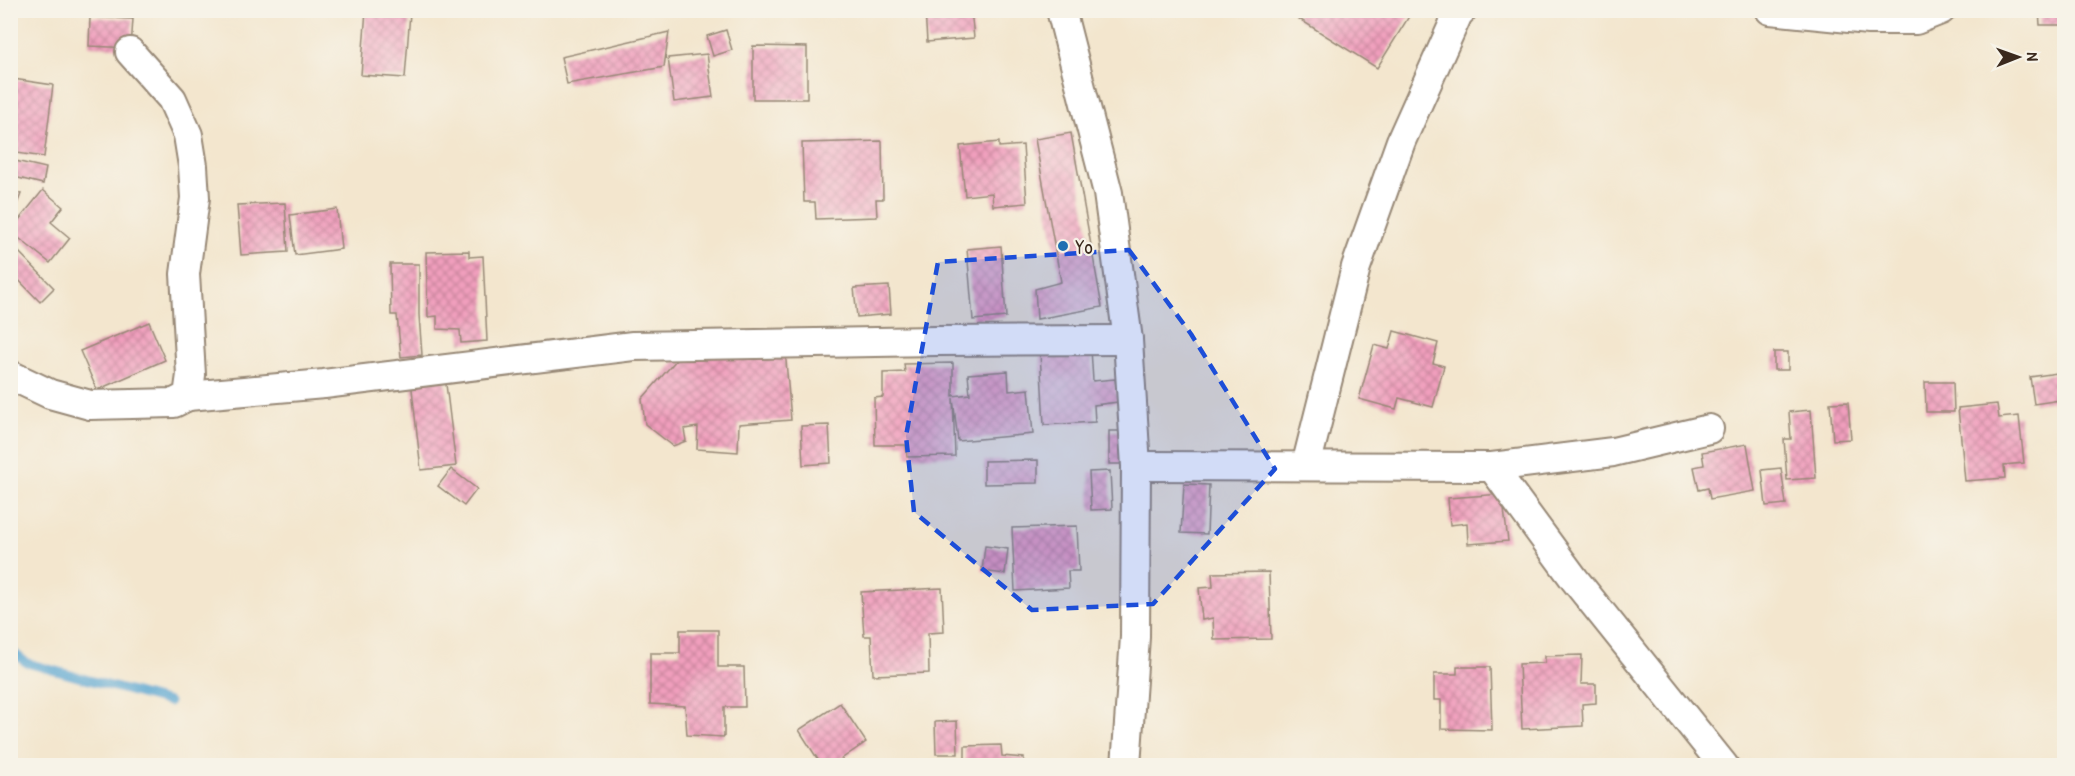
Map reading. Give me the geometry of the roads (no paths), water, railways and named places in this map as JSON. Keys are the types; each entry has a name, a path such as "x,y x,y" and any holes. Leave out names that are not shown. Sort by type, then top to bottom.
{"street":[{"path":"1061,10 1108,193 1128,340 1136,466 1135,637 1126,765"},
{"path":"1306,466 1356,267 1401,141 1458,14 1462,10"},
{"path":"1770,10 1869,20 1916,21 1941,10"},
{"path":"130,52 172,99 189,135 195,198 185,273 191,375 188,396"},
{"path":"10,375 50,394 90,405 174,403 188,396 324,384 633,346 936,340 1128,340"},
{"path":"1136,466 1492,467 1613,452 1709,429"},
{"path":"1492,467 1575,580 1724,765"}],"waterway":[{"path":"10,650 27,663 169,702"}],"place":[{"name":"Yo","path":"1063,246"}]}
